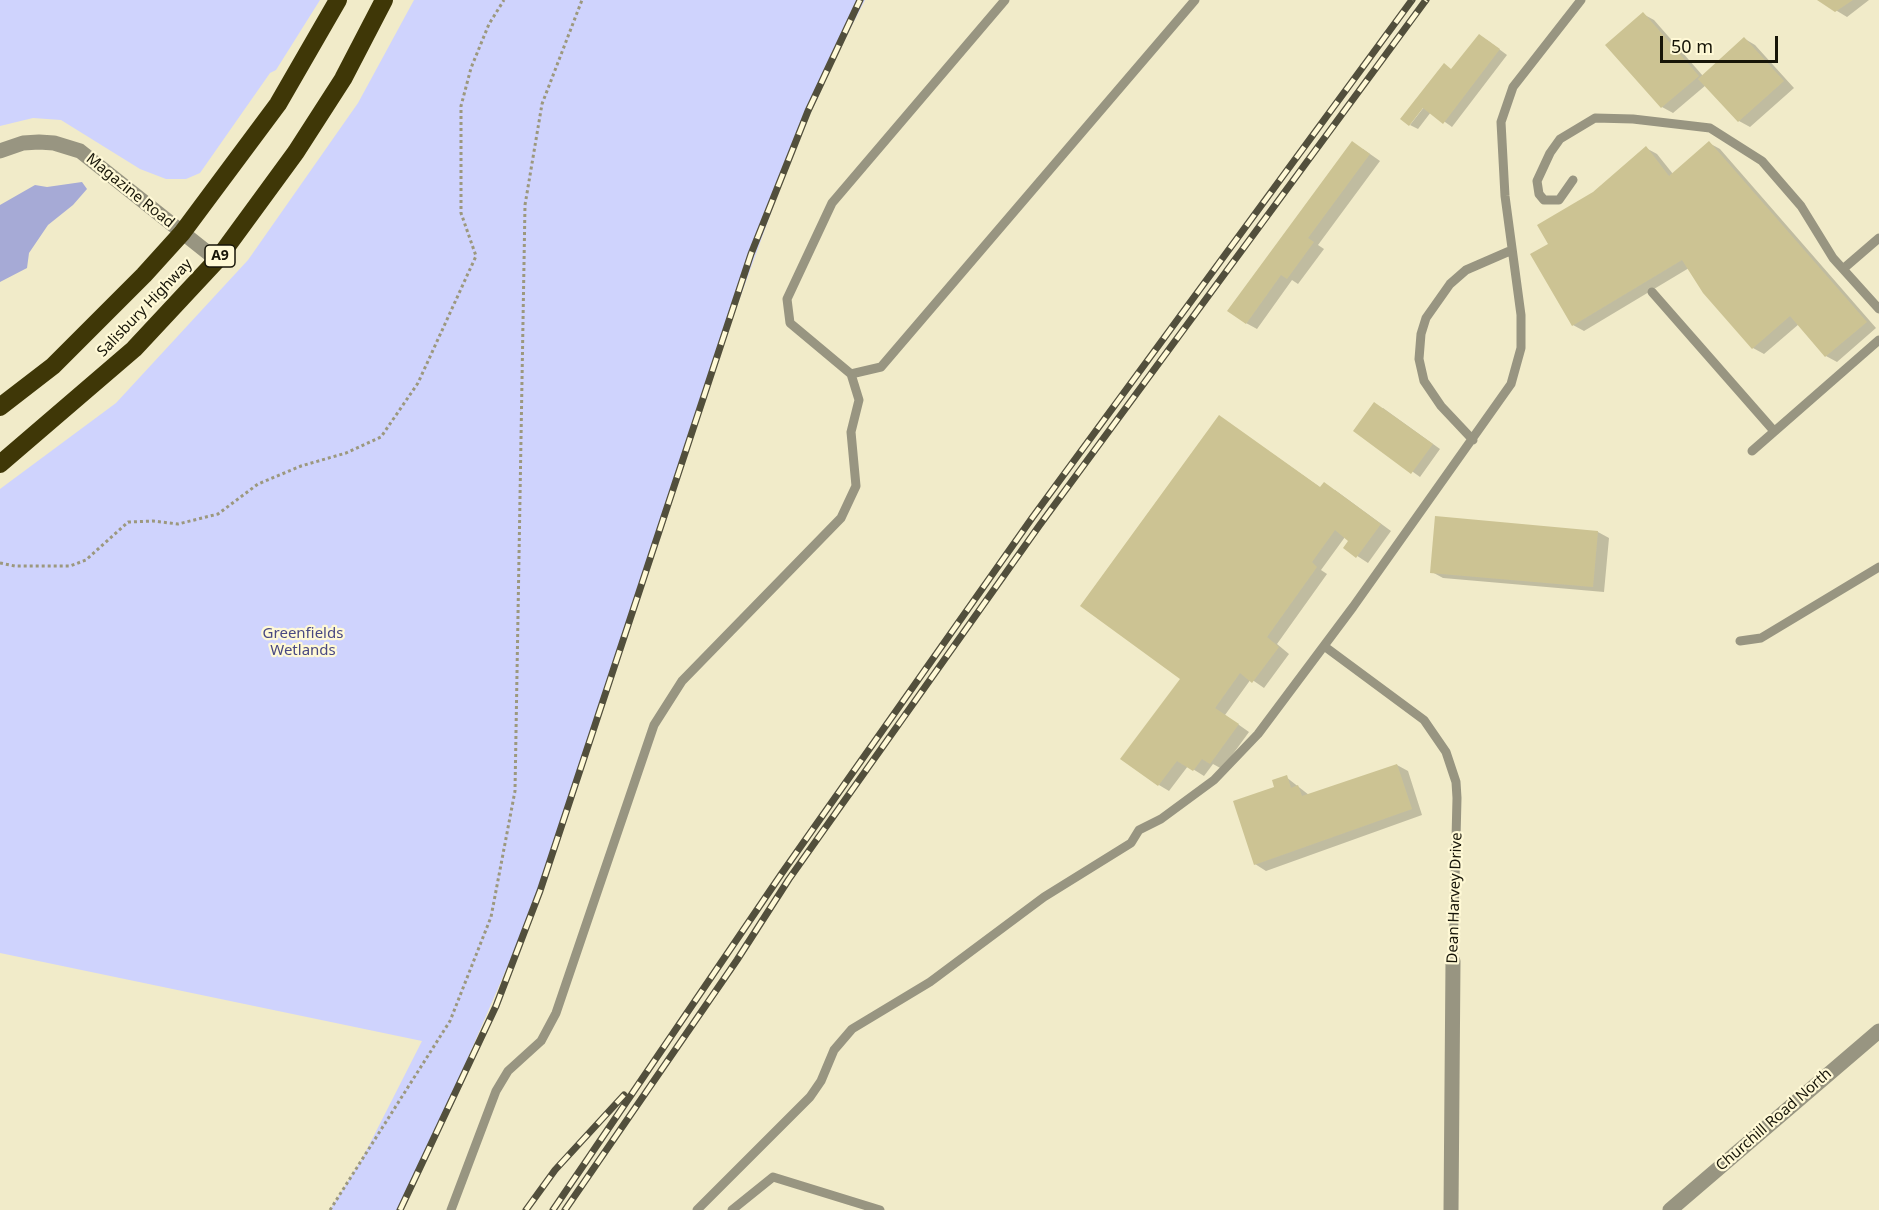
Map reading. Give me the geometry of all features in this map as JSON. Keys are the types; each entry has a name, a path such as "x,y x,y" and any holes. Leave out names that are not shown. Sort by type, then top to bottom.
{"highway":[{"name":"Salisbury Highway","path":"0,407 53,366 144,275 182,233 278,104 338,0"},
{"name":"Salisbury Highway","path":"0,464 134,349 217,260 296,152 338,88 384,0"}],"street":[{"name":"Magazine Road","path":"0,151 24,143 39,142 54,143 80,151 217,260"},
{"name":"Dean Harvey Drive","path":"1451,1210 1453,961"},
{"name":"Churchill Road North","path":"1670,1210 1879,1031"}],"lane":[{"path":"451,1210 496,1091 508,1071 541,1041 556,1013 654,725 682,681 841,518 855,486 851,432 859,400 851,374 790,323 787,299 832,203 1005,0"},
{"path":"851,374 881,367 1195,0"},
{"path":"696,1210 810,1097 821,1081 834,1050 852,1029 930,982 1044,897 1131,843 1139,830 1161,819 1214,780 1258,734 1324,646 1512,384 1521,348 1521,315 1504,196 1501,122 1513,87 1581,0"},
{"path":"1573,180 1559,200 1544,200 1539,194 1537,181 1550,153 1560,139 1595,118 1633,119 1710,128 1762,161 1801,206 1817,235 1843,269 1879,309"},
{"path":"1843,269 1879,238"},
{"path":"1473,440 1441,406 1424,381 1419,358 1421,334 1426,318 1450,284 1466,270 1512,250"},
{"path":"1652,292 1774,431"},
{"path":"1752,451 1879,340"},
{"path":"1740,641 1761,638 1879,567"},
{"name":"Dean Harvey Drive","path":"1324,646 1424,720 1446,752 1456,782 1457,798 1453,961"},
{"path":"732,1210 773,1177 880,1210"}],"path":[{"path":"0,563 52,568 70,566 86,560 108,537 128,522 153,521 178,524 218,514 258,484 301,466 346,453 381,437 418,384 476,256 461,213 463,160 461,106 471,68 489,24 504,0"},
{"path":"330,1210 450,1021 491,917 515,791 525,205 542,104 582,0"}],"green space":[{"path":"0,0 320,0 276,70 270,73 200,173 186,179 166,179 140,169 61,120 33,118 0,126"},
{"name":"Greenfields Wetlands","path":"414,0 865,0 808,111 694,424 540,891 416,1178 400,1210 330,1210 362,1159 422,1041 0,953 0,489 116,403 248,260 358,103"}],"shaded area":[{"path":"82,182 87,189 73,205 48,225 29,253 27,268 0,282 0,205 35,185 47,187"}],"building":[{"path":"1817,0 1853,0 1835,12"},
{"path":"1643,12 1699,76 1661,108 1605,45"},
{"path":"1479,34 1500,49 1443,124 1423,108 1409,126 1400,119 1444,63 1451,69"},
{"path":"1744,37 1784,81 1738,122 1698,79"},
{"path":"1352,141 1370,154 1308,238 1314,242 1287,279 1281,275 1246,324 1227,311"},
{"path":"1709,141 1867,322 1825,357 1790,316 1752,349 1703,293 1682,260 1572,326 1530,254 1548,244 1537,225 1593,192 1646,146 1669,176"},
{"path":"1374,402 1433,444 1411,474 1353,431"},
{"path":"1219,415 1320,487 1324,482 1381,524 1356,558 1343,548 1348,541 1335,530 1312,562 1317,567 1267,637 1279,647 1252,683 1240,673 1215,708 1239,724 1210,764 1202,759 1193,771 1177,761 1158,786 1120,759 1180,679 1080,606"},
{"path":"1435,516 1598,531 1593,587 1430,573"},
{"path":"1397,764 1412,809 1254,865 1233,801 1274,787 1272,780 1287,775 1291,788 1298,785 1302,796"}],"railway":[{"path":"400,1210 496,1006 540,891 751,254 808,111 860,0"},
{"path":"553,1210 782,873 1032,518 1412,0"},
{"path":"565,1210 737,960 789,879 1039,526 1426,0"},
{"path":"526,1210 555,1170 624,1095"}]}
